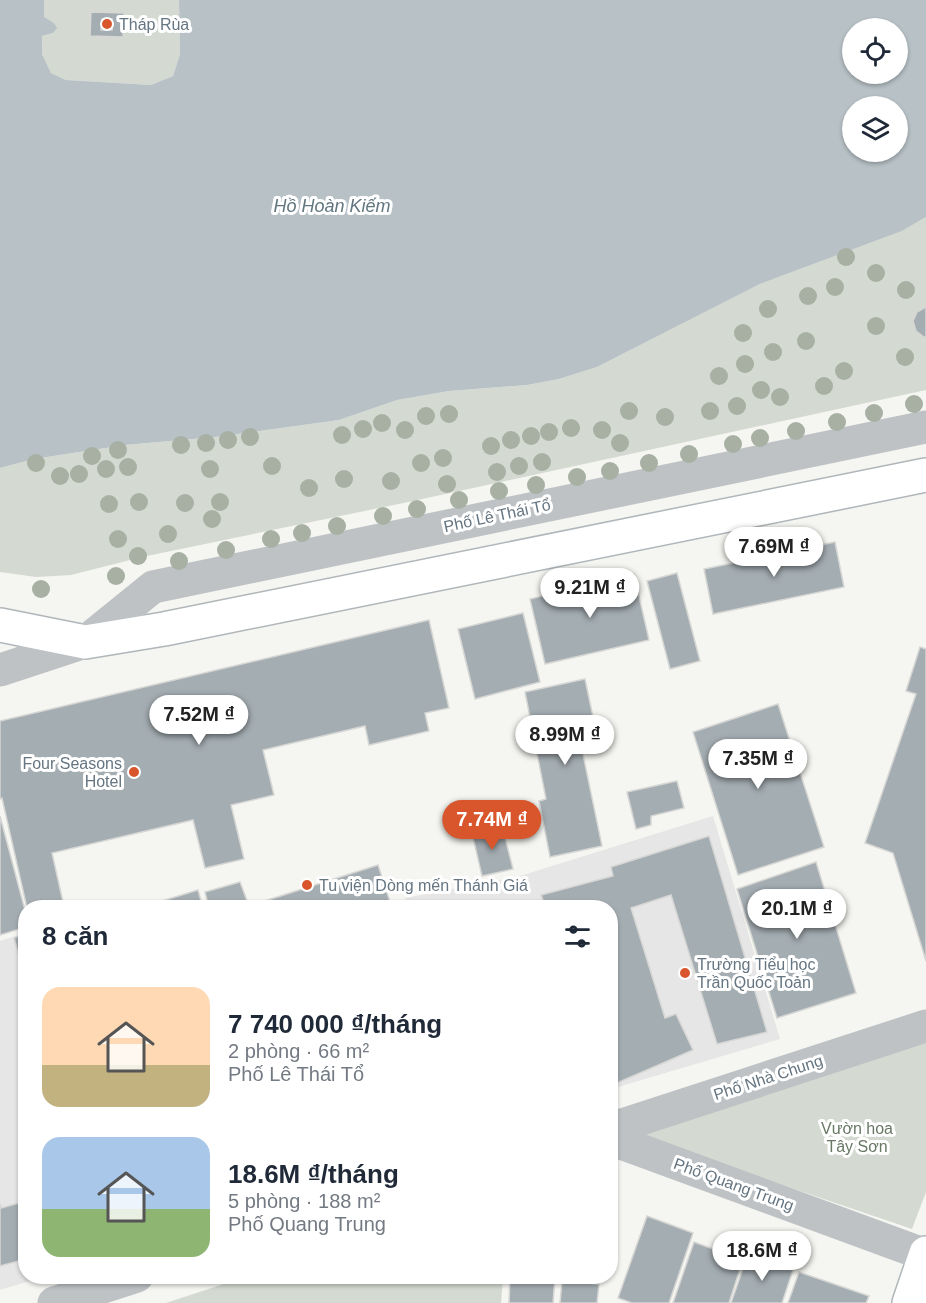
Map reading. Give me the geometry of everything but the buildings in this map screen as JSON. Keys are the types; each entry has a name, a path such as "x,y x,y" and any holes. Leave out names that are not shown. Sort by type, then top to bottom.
{"main road":[{"path":"0,625 85,642 164,629 926,476"},
{"path":"909,1303 926,1254"}],"street":[{"name":"Phố Lê Thái Tổ","path":"85,642 153,587 926,427"},
{"path":"0,670 85,642"},
{"name":"Phố Nhà Chung","path":"618,1126 926,1026"},
{"name":"Phố Quang Trung","path":"618,1142 926,1254"},
{"path":"54,1303 112,1284"}],"shaded area":[{"name":"Trường Tiểu học Trần Quốc Toản","path":"713,816 780,1039 618,1087 618,900 406,900 405,898 520,876"},
{"path":"18,935 18,1284 20,1284 0,1290 0,941"}],"green space":[{"path":"44,0 179,0 180,54 173,76 151,85 66,80 51,73 42,54 42,36 53,33 54,23 43,17","holes":["91,12 123,13 123,36 90,36"]},
{"path":"926,217 926,390 142,557 71,575 36,577 0,572 0,468 34,459 125,445 215,437 339,420 397,400 449,391 527,385 559,379 597,367 760,284 902,231"},
{"name":"Vườn hoa Tây Sơn","path":"926,1043 926,1192 912,1229 638,1136"},
{"path":"224,1284 502,1284 501,1303 166,1303"}],"water":[{"name":"Hồ Hoàn Kiếm","path":"0,0 44,0 44,17 54,23 57,28 53,33 42,36 42,54 51,73 66,80 151,85 173,76 180,54 179,0 926,0 926,217 902,231 760,284 597,367 559,379 527,385 449,391 397,400 339,420 215,437 125,445 34,459 0,468"}],"place":[{"name":"Tháp Rùa","path":"107,24"},
{"name":"Four Seasons Hotel","path":"134,772"},
{"name":"Tu viện Dòng mến Thánh Giá","path":"307,885"},
{"name":"Trường Tiểu học Trần Quốc Toản","path":"685,973"}]}
